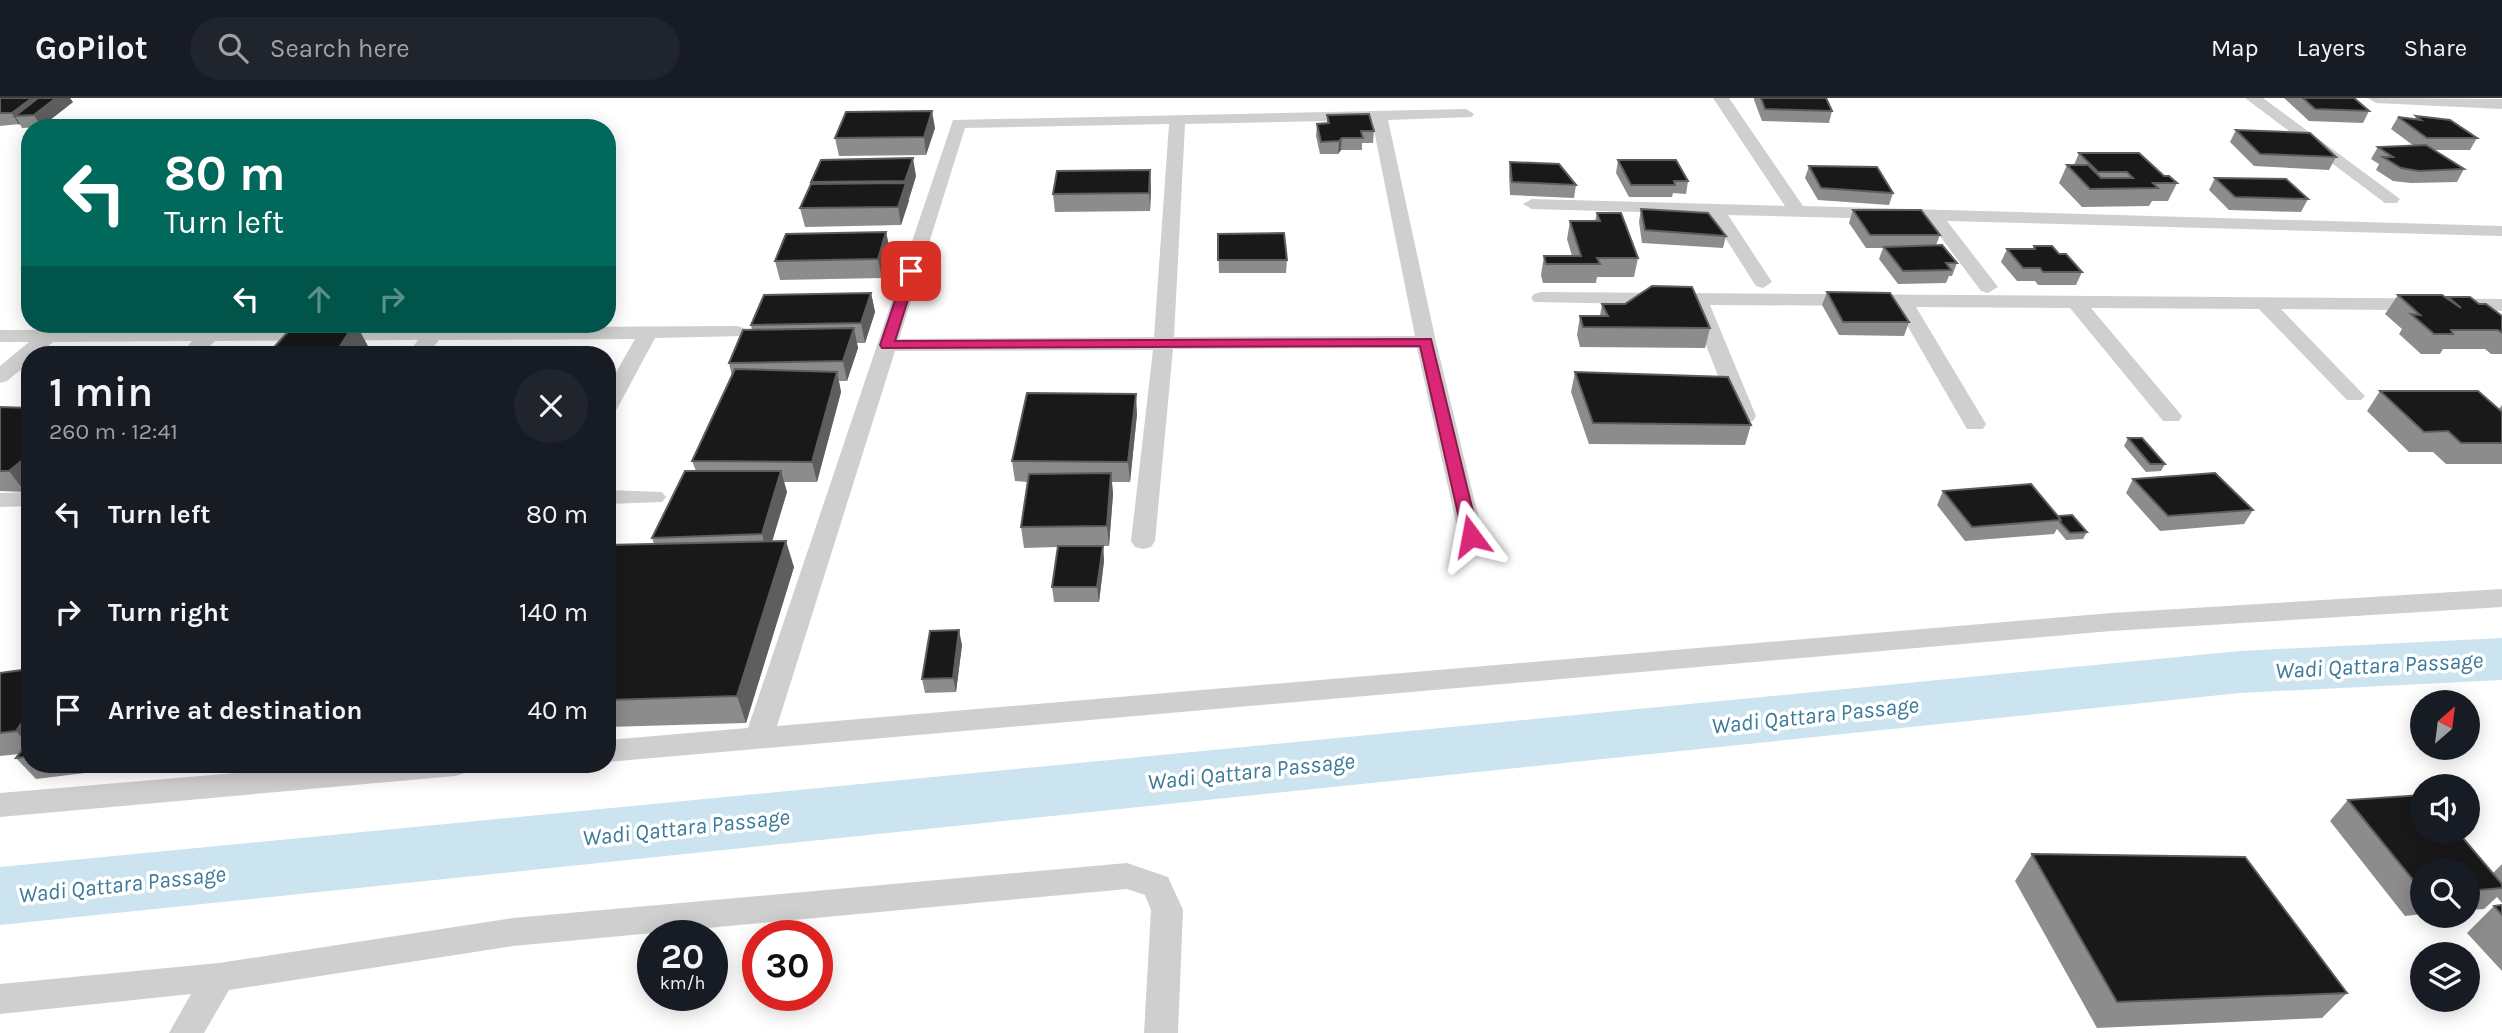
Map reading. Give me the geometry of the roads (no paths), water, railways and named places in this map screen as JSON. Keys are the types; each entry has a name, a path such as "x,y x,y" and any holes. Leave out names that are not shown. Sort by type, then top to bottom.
{"street":[{"path":"1721,98 1798,212"},
{"path":"2252,98 2391,199"},
{"path":"2376,98 2502,104"},
{"path":"759,738 959,123 1466,114"},
{"path":"1379,117 1426,342 1471,536"},
{"path":"1143,541 1164,343 1177,120"},
{"path":"1532,204 2502,231"},
{"path":"1715,209 1763,282"},
{"path":"1933,215 1988,287"},
{"path":"1541,298 2502,305"},
{"path":"1698,299 1749,425"},
{"path":"1903,301 1975,424"},
{"path":"2076,302 2171,416"},
{"path":"2264,303 2354,396"},
{"path":"0,336 737,332"},
{"path":"199,346 211,333"},
{"path":"424,346 434,333"},
{"path":"616,391 648,333"},
{"path":"36,346 49,335"},
{"path":"887,345 1426,342"},
{"path":"0,377 21,359"},
{"path":"616,497 654,497"},
{"path":"0,500 21,499"},
{"path":"616,750 2111,622 2502,598"},
{"path":"0,805 364,773"},
{"path":"0,999 219,977 513,932 1127,876 1157,886 1167,910 1161,1033"},
{"path":"186,1033 219,977"}],"waterway":[{"name":"Wadi Qattara Passage","path":"0,896 2240,672 2502,659"}]}
